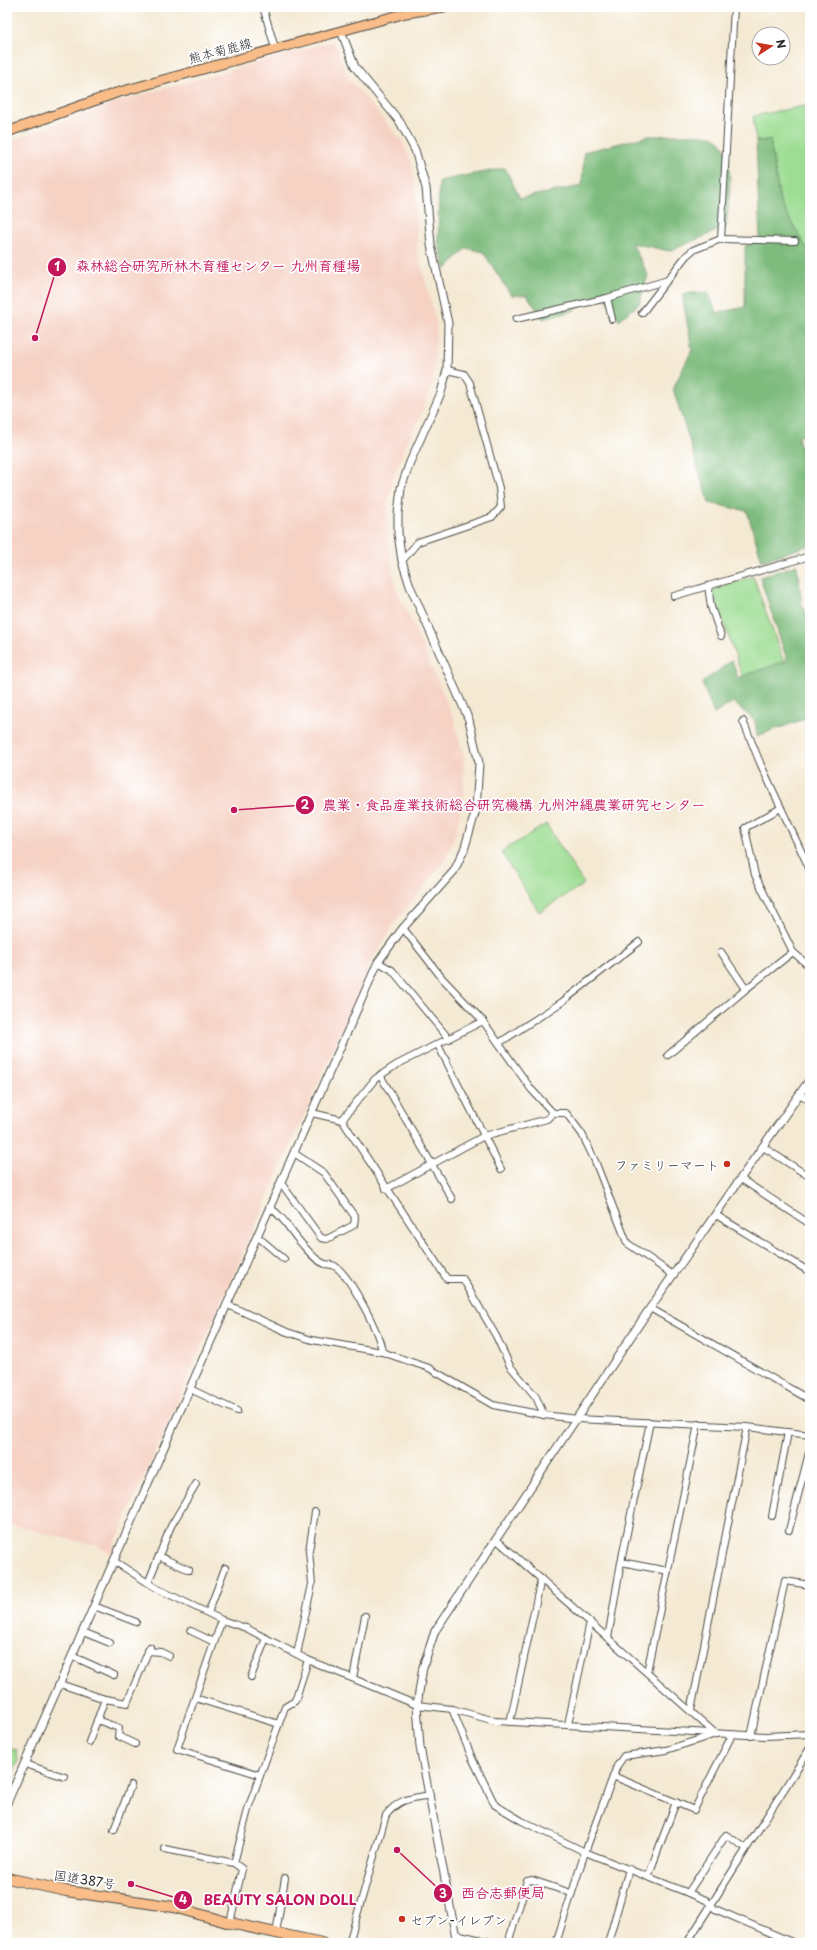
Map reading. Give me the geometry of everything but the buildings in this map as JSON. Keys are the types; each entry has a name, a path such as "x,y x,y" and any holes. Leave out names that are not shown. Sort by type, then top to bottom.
{"highway":[{"name":"国道387号","path":"7,1878 66,1891 174,1908 230,1923 322,1943"}],"main road":[{"name":"熊本菊鹿線","path":"7,132 116,93 406,12 444,7"}],"street":[{"path":"263,7 276,48"},
{"path":"721,239 734,7"},
{"path":"7,1803 258,1237 378,962 403,928 454,871 464,850 476,810 479,775 478,757 469,720 412,592 402,561 398,534 398,514 402,488 410,462 441,394 447,370 448,323 433,258 426,188 422,168 415,150 400,122 355,67 341,31"},
{"path":"642,313 693,250 721,239 795,241"},
{"path":"516,319 607,298 668,280"},
{"path":"607,298 612,319"},
{"path":"402,561 418,542 492,517 501,507 499,488 470,382 464,374 447,370"},
{"path":"674,596 810,556"},
{"path":"708,586 711,607 721,636"},
{"path":"743,721 761,765 810,870"},
{"path":"781,808 745,828 755,875 793,952 810,967"},
{"path":"403,928 442,978 483,1021 531,1089 553,1113"},
{"path":"498,1043 562,1002 639,942"},
{"path":"721,952 746,990"},
{"path":"668,1055 793,952"},
{"path":"378,962 392,970 449,1039"},
{"path":"342,1120 380,1075 483,1021"},
{"path":"438,1045 501,1169"},
{"path":"380,1075 452,1200"},
{"path":"457,1943 420,1747 417,1705 423,1667 435,1631 650,1308 810,1079"},
{"path":"800,1094 810,1100"},
{"path":"312,1113 342,1120 447,1280 463,1279 496,1336 510,1366 536,1397 544,1415"},
{"path":"386,1189 484,1136 547,1119 553,1113 566,1113 582,1134 595,1161 627,1243 673,1276"},
{"path":"763,1147 810,1177"},
{"path":"281,1183 320,1238 327,1240 354,1225 355,1218 324,1173 294,1153"},
{"path":"741,1179 810,1224"},
{"path":"270,1208 278,1212 292,1234 312,1255 323,1264 335,1265 341,1271 360,1300 381,1342 382,1352"},
{"path":"716,1215 810,1272"},
{"path":"258,1237 284,1259"},
{"path":"228,1305 287,1332 312,1340 382,1352 429,1368 493,1405 544,1415 577,1419 747,1427 810,1434"},
{"path":"650,1308 810,1400"},
{"path":"190,1389 236,1411"},
{"path":"608,1638 621,1562 650,1422"},
{"path":"647,1672 698,1424"},
{"path":"691,1711 747,1427"},
{"path":"772,1516 788,1432"},
{"path":"789,1530 810,1449"},
{"path":"148,1582 171,1526 196,1484"},
{"path":"297,1654 312,1584 309,1551 315,1512"},
{"path":"496,1540 716,1734"},
{"path":"158,1556 189,1570"},
{"path":"114,1561 148,1582 222,1620 246,1628 308,1660 417,1705 452,1709 495,1721 568,1724 751,1736 810,1734"},
{"path":"621,1562 668,1571"},
{"path":"208,1613 225,1568"},
{"path":"510,1722 541,1579"},
{"path":"751,1736 786,1581 810,1585"},
{"path":"94,1606 136,1622"},
{"path":"353,1678 365,1616"},
{"path":"222,1620 177,1749 260,1775"},
{"path":"568,1724 590,1622"},
{"path":"190,1631 214,1642"},
{"path":"83,1632 110,1643"},
{"path":"250,1677 266,1638"},
{"path":"60,1684 105,1700 127,1703 149,1649 169,1656"},
{"path":"72,1656 114,1675"},
{"path":"234,1863 249,1806 260,1775 285,1707 295,1702 308,1660"},
{"path":"195,1698 279,1724"},
{"path":"89,1742 105,1700"},
{"path":"452,1709 472,1758 495,1805 522,1821 585,1852 706,1900 715,1909 794,1943"},
{"path":"97,1720 119,1728 118,1736 135,1744"},
{"path":"556,1943 585,1852 617,1766 624,1756 666,1750 716,1734"},
{"path":"613,1776 694,1810 732,1735"},
{"path":"687,1943 810,1748"},
{"path":"24,1764 65,1777"},
{"path":"114,1830 131,1785"},
{"path":"349,1943 386,1815 394,1804 407,1799 430,1795"},
{"path":"648,1877 676,1802"},
{"path":"688,1893 726,1835 746,1848"},
{"path":"165,1849 234,1863 242,1870 230,1923"},
{"path":"608,1943 629,1869"},
{"path":"276,1933 285,1878"},
{"path":"508,1943 527,1881 532,1880 571,1893"},
{"path":"456,1934 494,1943"}],"shaded area":[{"path":"334,41 349,79 402,141 412,164 416,190 417,250 437,325 435,356 433,381 423,410 404,449 392,481 388,505 388,536 391,563 396,587 454,719 464,757 464,790 457,829 445,860 394,924 373,959 110,1554 97,1546 7,1524 7,142 119,101"}],"green space":[{"path":"810,105 810,254 780,202 770,140 756,141 753,116"},
{"path":"705,135 711,136 720,141 729,162 730,176 726,227 670,251 632,243 648,275 639,304 619,320 607,299 596,296 573,311 543,319 527,295 511,295 483,252 466,248 446,269 438,243 439,181 505,168 520,198 582,186 584,152 649,136"},
{"path":"770,140 780,202 810,254 810,433 798,437 810,485 810,545 762,561 747,511 709,503 673,389 692,350 682,294 708,292 717,313 745,307 745,246 760,240 756,141"},
{"path":"797,565 802,605 810,622 810,717 757,736 755,721 733,702 714,714 702,683 732,660 738,678 787,660 760,577"},
{"path":"753,576 785,665 744,680 712,590"},
{"path":"546,824 584,884 539,912 501,852"},
{"path":"7,1747 17,1750 18,1762 7,1786"}],"place":[{"name":"森林総合研究所林木育種センター 九州育種場","path":"35,338"},
{"name":"農業・食品産業技術総合研究機構 九州沖縄農業研究センター","path":"234,810"},
{"name":"ファミリーマート","path":"727,1164"},
{"name":"西合志郵便局","path":"397,1850"},
{"name":"BEAUTY SALON DOLL","path":"131,1884"},
{"name":"セブン-イレブン","path":"402,1919"}]}
